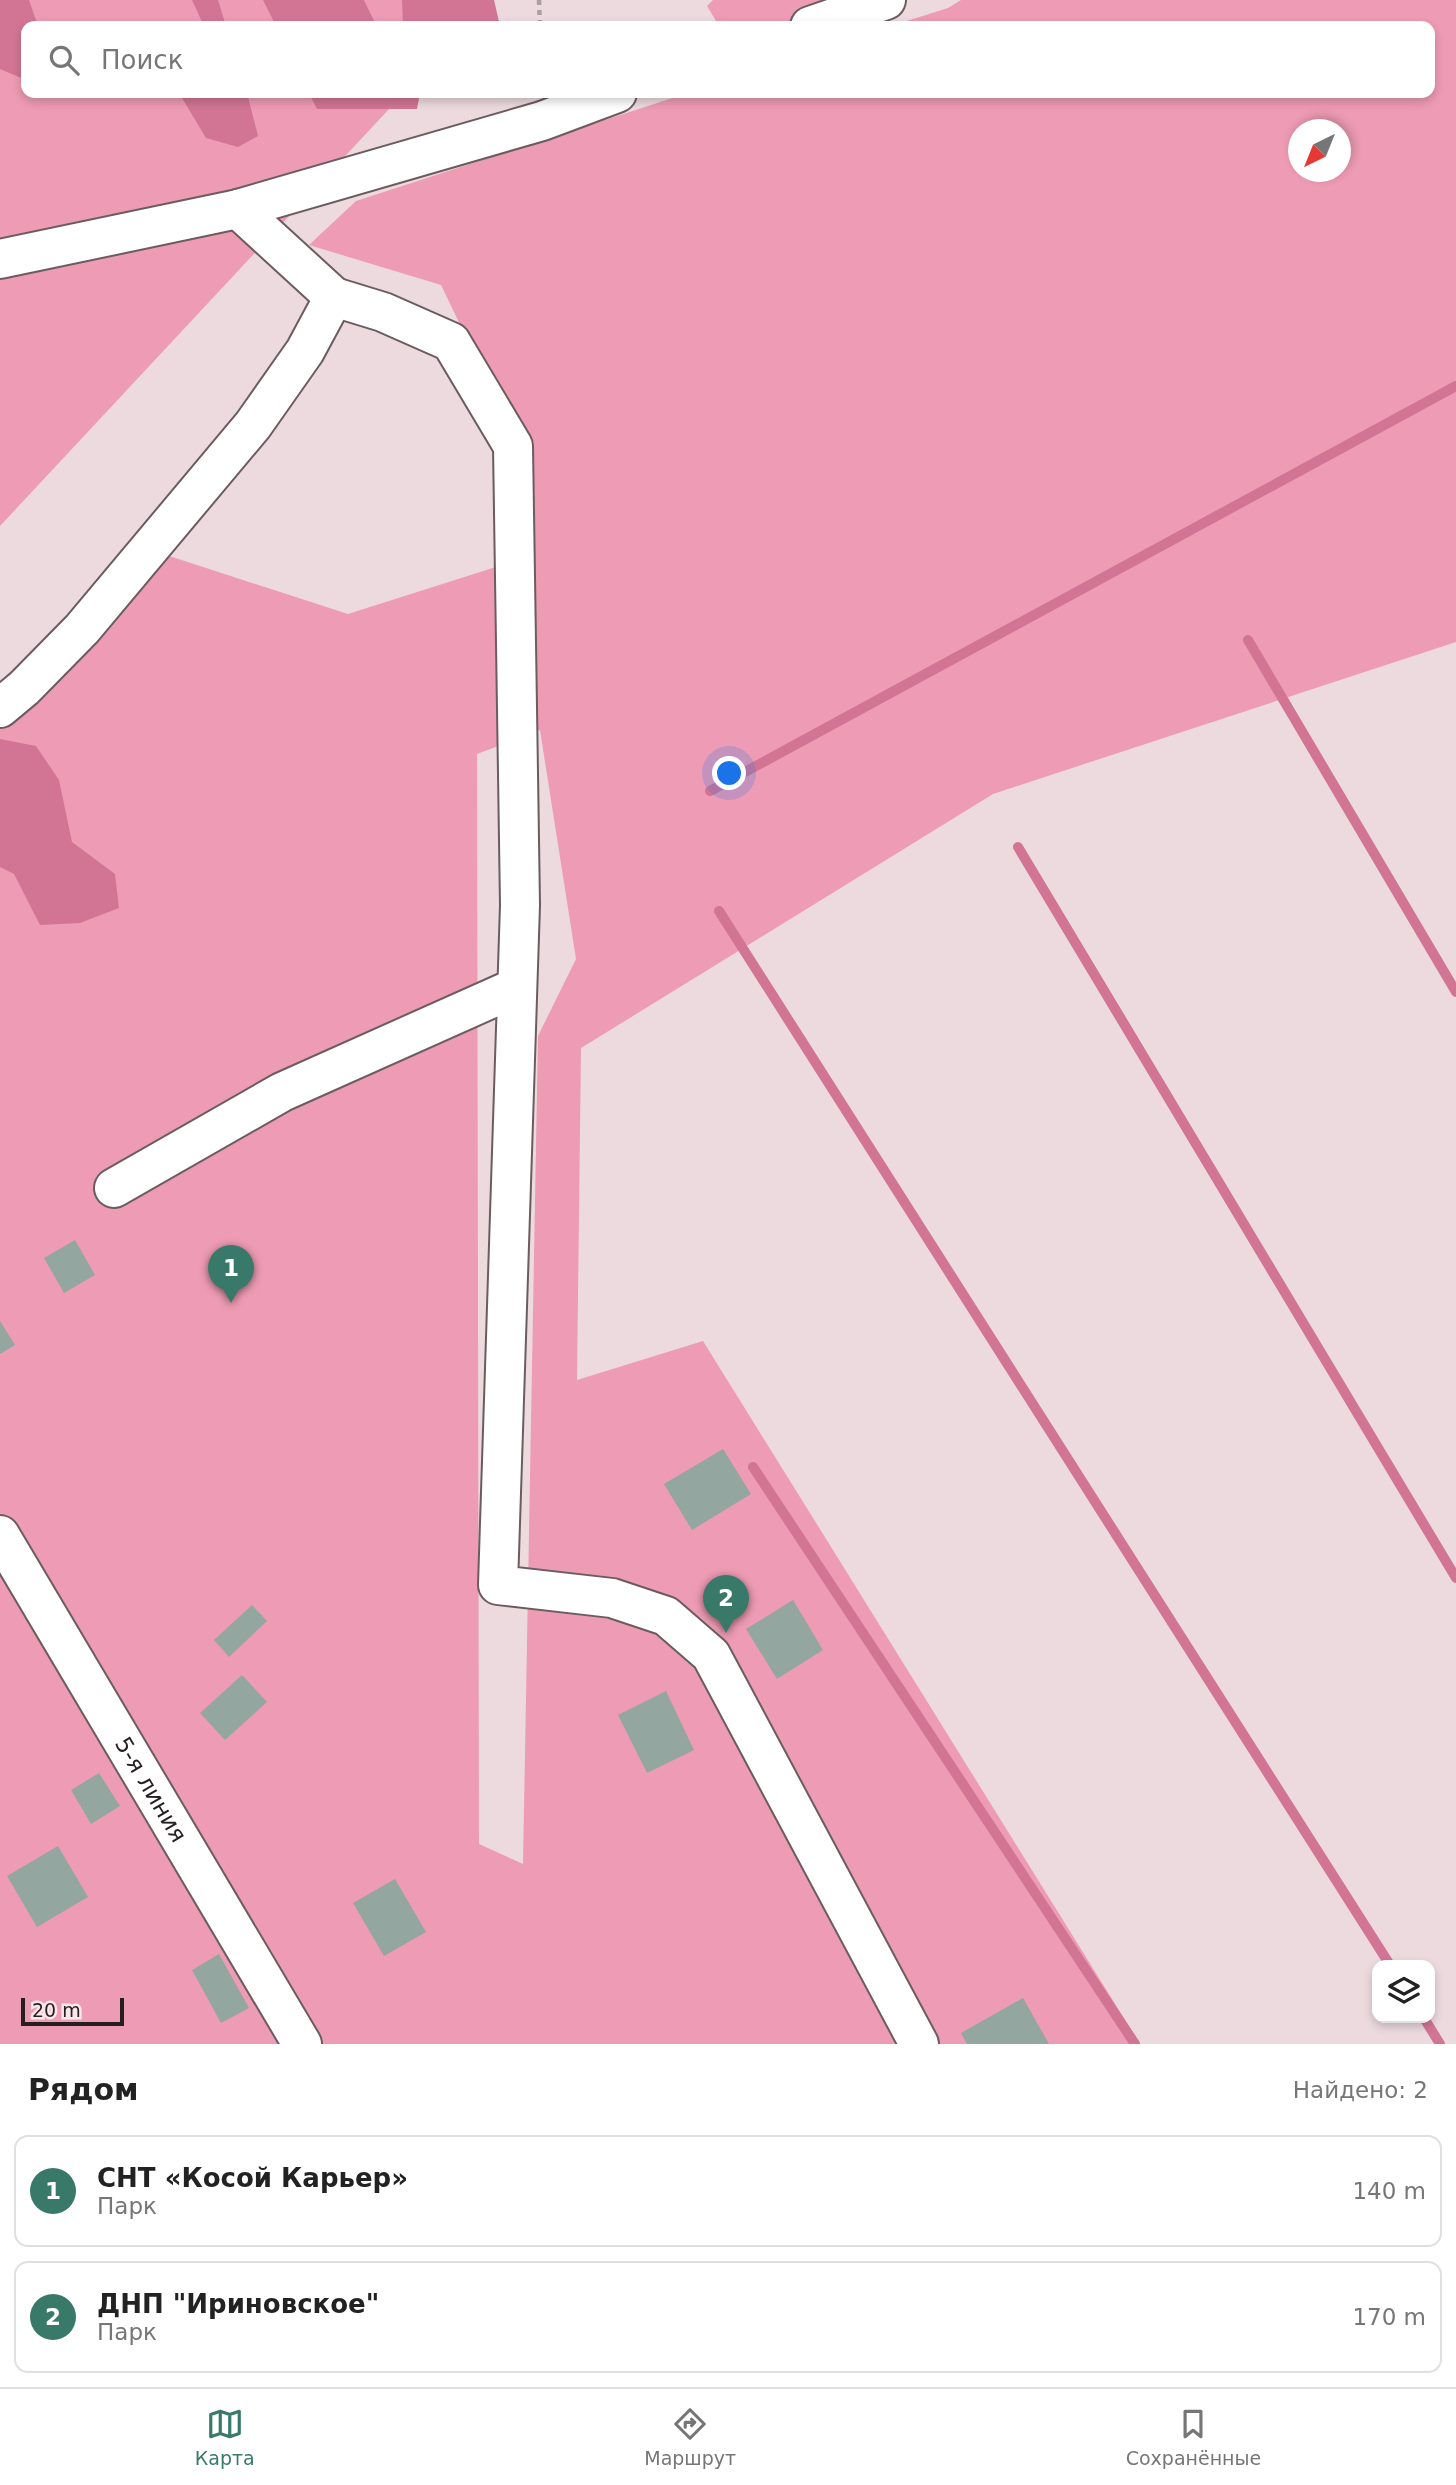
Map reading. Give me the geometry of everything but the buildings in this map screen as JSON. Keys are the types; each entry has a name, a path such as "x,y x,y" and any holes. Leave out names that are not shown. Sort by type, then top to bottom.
{"street":[{"path":"825,21 886,0"},
{"path":"0,258 238,209 542,121 604,98"},
{"path":"238,209 334,297 383,312 451,342 513,446 520,905 498,1585 611,1598 666,1616 710,1655 919,2044"},
{"path":"0,708 24,688 82,629 253,425 305,351 334,297"},
{"path":"114,1188 282,1092 517,987"},
{"name":"5-я линия","path":"0,1535 302,2044"}],"path":[{"path":"539,0 540,21"}],"shaded area":[{"path":"0,0 491,0 471,21 21,21 21,98 399,98 0,526"},
{"path":"0,0 29,0 36,21 21,21 21,78 0,69"},
{"path":"192,0 218,0 224,21 202,21"},
{"path":"263,0 364,0 374,21 274,21"},
{"path":"402,0 494,0 499,21 403,21"},
{"path":"713,0 849,0 801,21 716,21 707,6"},
{"path":"961,0 1456,0 1456,642 993,794 581,1048 577,1380 703,1341 1140,2044 0,2044 0,714 157,552 348,614 534,555 533,476 441,285 309,245 356,201 673,98 1435,98 1435,21 907,21 948,8","holes":["540,730 576,959 538,1036 523,1864 479,1844 477,754"]},
{"path":"182,98 248,98 258,136 238,147 206,138"},
{"path":"312,98 419,98 417,109 317,109"},
{"path":"0,739 36,746 59,780 72,842 115,874 119,908 80,923 40,925 14,874 0,867"}],"waterway":[{"path":"710,791 1456,386"},
{"path":"1248,640 1456,992"},
{"path":"1018,847 1456,1578"},
{"path":"719,911 1387,1960"},
{"path":"753,1467 1135,2044"},
{"path":"1427,2023 1440,2044"}],"place":[{"name":"СНТ «Косой Карьер»","path":"231,1303"},
{"name":"ДНП \"Ириновское\"","path":"726,1633"}]}
